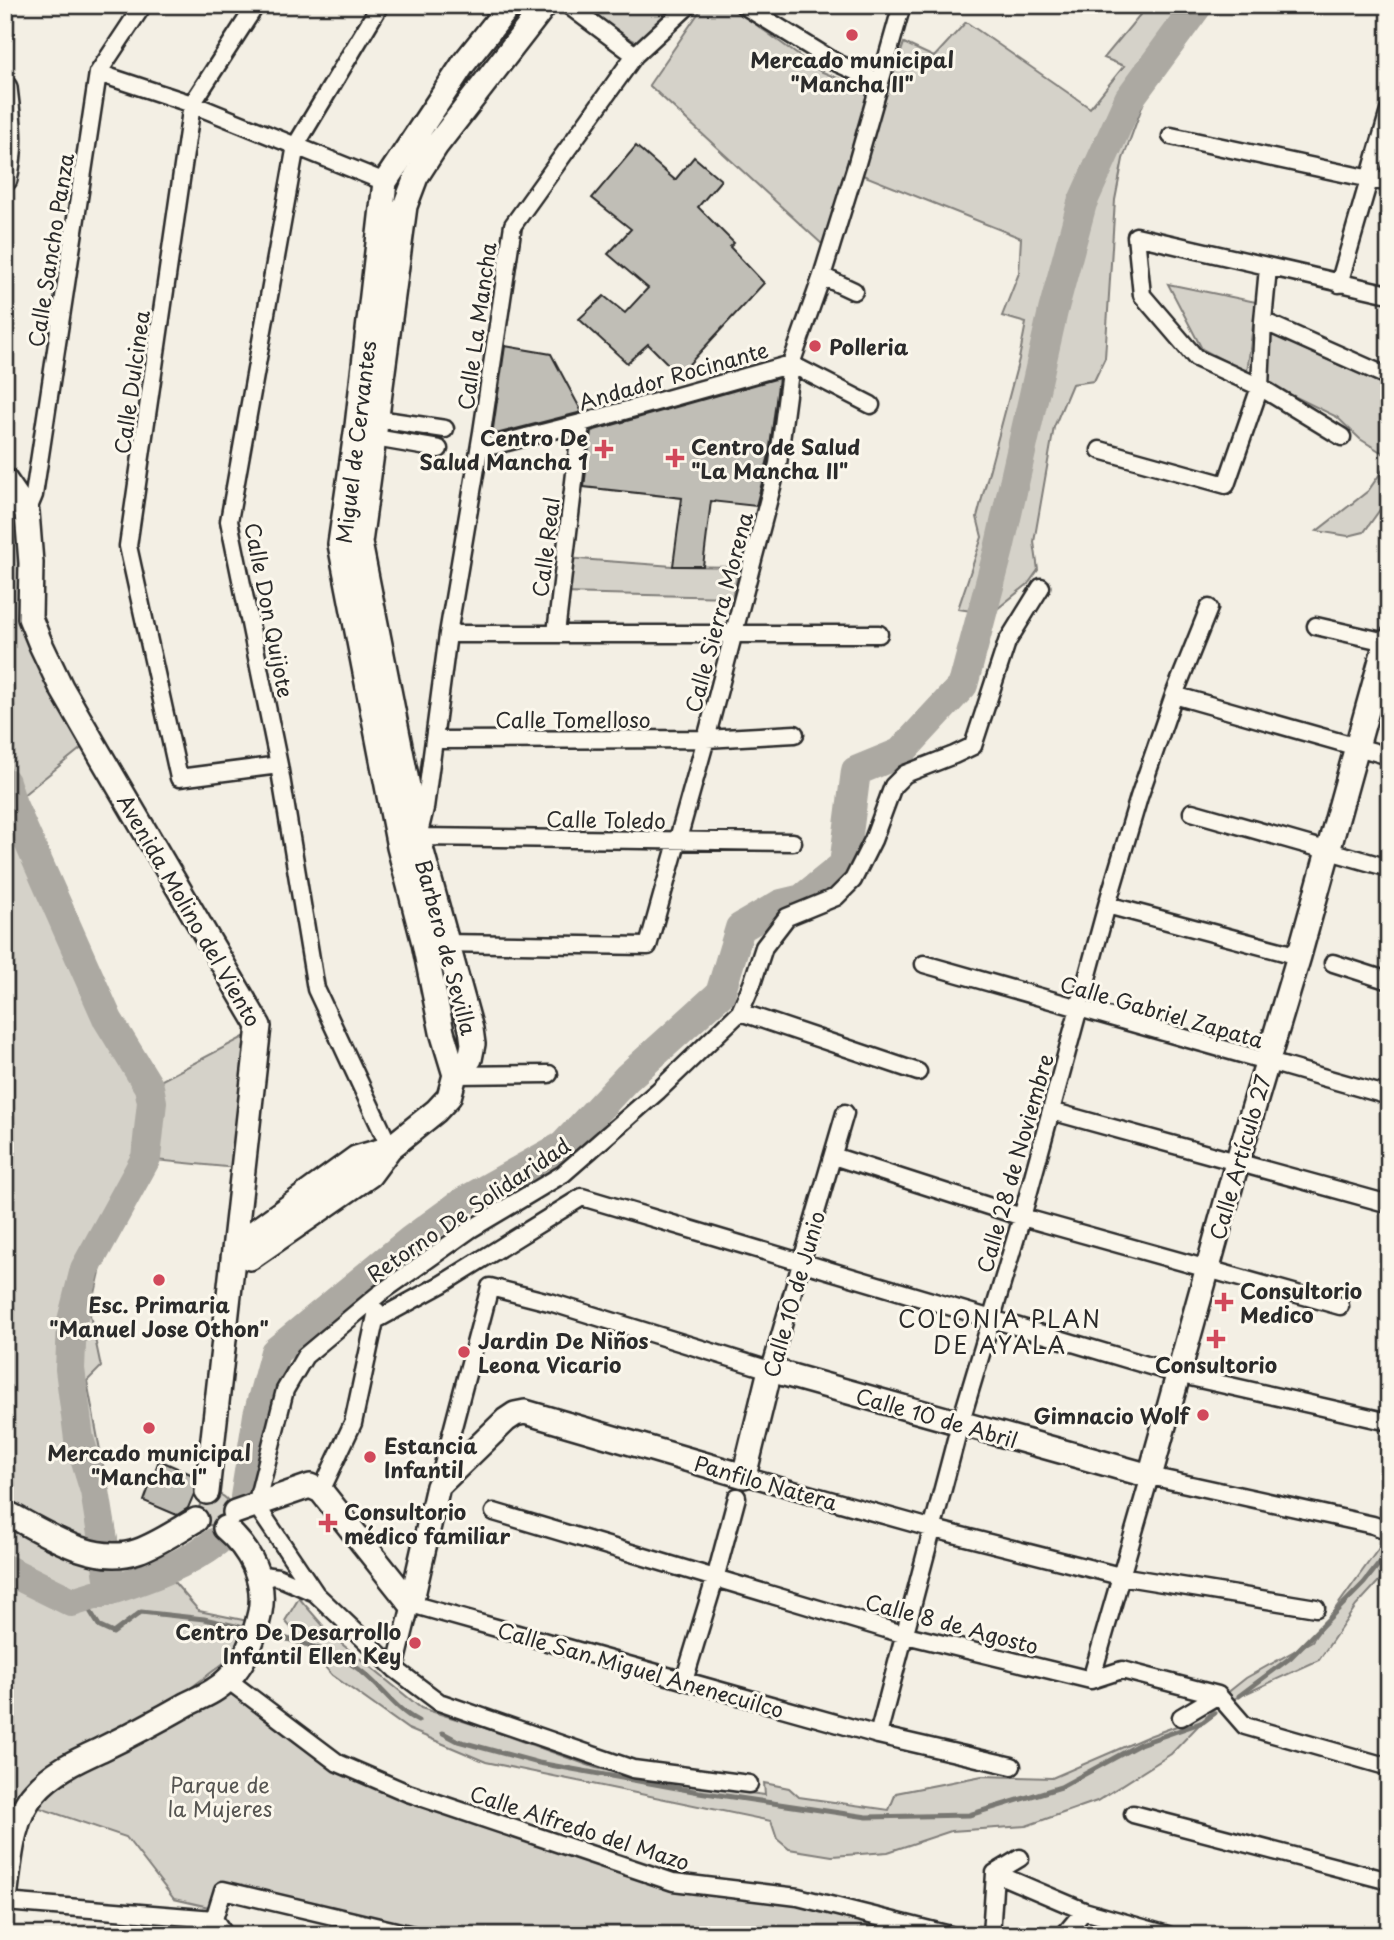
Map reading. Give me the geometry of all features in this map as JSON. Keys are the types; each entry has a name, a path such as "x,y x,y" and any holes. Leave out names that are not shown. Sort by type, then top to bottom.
{"street":[{"name":"Calle Sancho Panza","path":"27,512 34,495 98,73 143,5"},
{"name":"Calle Dulcinea","path":"256,5 192,104 128,546 179,778 279,765"},
{"name":"Calle Don Quijote","path":"380,5 296,145 229,521 279,765 316,989 390,1148"},
{"name":"Miguel de Cervantes","path":"435,943 399,846 340,544 357,426 384,182 464,63 510,5"},
{"name":"Barbero de Sevilla","path":"242,1252 356,1158 390,1148 436,1111 449,1097 455,1075 470,1059 473,1044 471,1029 435,943 418,838 360,542 405,206 416,177 436,146 545,5"},
{"path":"568,5 635,55"},
{"name":"Calle La Mancha","path":"418,838 425,808 448,634 480,449 513,225 667,13 689,5"},
{"path":"743,5 835,62 879,82"},
{"name":"Calle Sierra Morena","path":"435,943 648,946 778,464 791,364 822,276 902,5"},
{"path":"98,73 192,104 384,182"},
{"path":"5,88 11,156 5,179"},
{"path":"1339,284 1389,111"},
{"path":"1171,136 1389,183"},
{"path":"1342,437 1260,387 1196,358 1142,295 1136,236 1389,294"},
{"path":"1100,450 1226,485 1260,387 1268,268"},
{"path":"822,276 854,291"},
{"path":"1263,321 1389,377"},
{"name":"Andador Rocinante","path":"480,449 791,364 871,405"},
{"name":"Calle Real","path":"556,633 581,423"},
{"path":"376,428 445,429"},
{"path":"376,428 439,449"},
{"name":"Avenida Molino del Viento","path":"5,481 27,512 32,563 30,618 41,645 74,709 259,1026 242,1252 215,1491"},
{"name":"Retorno De Solidaridad","path":"239,1515 285,1390 305,1356 379,1294 471,1229 563,1174 659,1091 740,1012 764,947 787,917 835,897 853,880 873,840 893,786 905,774 973,746 1007,642 1041,587"},
{"name":"Calle 28 de Noviembre","path":"878,1735 960,1424 1021,1217 1107,905 1139,797 1174,695 1209,608"},
{"path":"1316,626 1388,640"},
{"path":"448,634 879,634"},
{"name":"Calle Artículo 27","path":"1091,1680 1388,640"},
{"path":"1174,695 1389,756"},
{"name":"Calle Tomelloso","path":"435,740 706,739 795,734"},
{"path":"1192,812 1389,869"},
{"name":"Calle Toledo","path":"418,838 793,842"},
{"path":"1107,905 1299,956"},
{"path":"1285,1001 1298,988 1309,957 1317,925 1310,915"},
{"path":"1333,963 1389,981"},
{"name":"Calle Gabriel Zapata","path":"924,964 1389,1096"},
{"path":"740,1012 918,1072"},
{"path":"455,1075 549,1074"},
{"path":"1051,1111 1389,1204"},
{"name":"Calle 10 de Junio","path":"684,1681 845,1113"},
{"path":"833,1156 1021,1217 1340,1306"},
{"path":"376,1320 442,1284 582,1196 1177,1374 1389,1422"},
{"name":"Calle 10 de Abril","path":"438,1486 490,1287 553,1303 770,1370 1150,1476 1381,1528"},
{"path":"321,1491 353,1423 376,1320 379,1294"},
{"name":"Panfilo Natera","path":"438,1486 506,1420 525,1412 740,1486 1120,1576 1315,1608"},
{"path":"214,1919 5,1900 17,1826 25,1803 36,1790 49,1778 80,1759 214,1690 228,1680 241,1663 258,1619 261,1586 248,1554 239,1515 234,1503 215,1491 196,1503 196,1520 210,1530 239,1515 310,1486 321,1491 411,1604"},
{"path":"396,1669 438,1486"},
{"path":"5,1512 85,1552 118,1556 139,1551 196,1520"},
{"name":"Calle 8 de Agosto","path":"494,1512 906,1635 1091,1680 1122,1670 1218,1695"},
{"path":"239,1515 316,1594 396,1669 439,1702 633,1769 749,1784"},
{"path":"256,1574 278,1577 316,1594"},
{"name":"Calle San Miguel Anenecuilco","path":"411,1604 878,1735 1012,1766"},
{"name":"Calle Alfredo del Mazo","path":"228,1680 338,1763 408,1793 673,1882 799,1897 950,1935"},
{"path":"1181,1717 1218,1695 1245,1726 1389,1767"},
{"path":"1133,1814 1389,1881"},
{"path":"995,1872 1020,1858"},
{"path":"995,1872 1084,1911 1168,1935"},
{"path":"991,1935 995,1872"},
{"path":"214,1919 223,1890 413,1935"},
{"path":"1064,1935 1084,1911"},
{"path":"214,1919 225,1935"}],"green space":[{"path":"578,5 659,5 665,18 637,42 611,30"},
{"path":"704,5 729,5 820,71 873,92 823,245 649,85"},
{"path":"1148,5 1214,5 1150,85 1123,159 1115,200 1105,358 1094,381 1072,384 1054,427 1034,542 1038,570 1028,584 991,614 958,609 982,537 977,517 1026,323 1002,316 1019,273 1021,238 860,174 904,43 934,57 966,22 1090,108 1124,66 1104,58"},
{"path":"1168,284 1256,302 1247,373 1202,349"},
{"path":"1268,333 1389,387 1389,457 1360,439 1337,417 1265,382"},
{"path":"1389,461 1389,497 1364,532 1348,536 1317,531 1368,491"},
{"path":"5,493 20,518 24,627 84,746 12,804 106,1016 149,1087 253,1032 236,1168 145,1159 106,1246 90,1315 101,1367 87,1381 117,1540 103,1541 107,1567 156,1561 199,1611 248,1621 229,1659 14,1816 5,1811"},
{"path":"565,558 673,566 740,567 732,597 561,593"},
{"path":"215,1494 227,1498 231,1510 227,1522 215,1526 203,1522 199,1510 203,1498"},
{"path":"1389,1534 1389,1570 1356,1606 1319,1660 1216,1707 1171,1754 1097,1801 1026,1826 951,1831 888,1852 832,1856 789,1849 777,1839 771,1821 486,1762 408,1729 332,1675 285,1621 299,1598 332,1636 421,1708 596,1768 681,1784 765,1795 764,1783 789,1788 799,1797 889,1810 896,1793 982,1776 1052,1778 1193,1720 1246,1678 1312,1641"},
{"name":"Parque de la Mujeres","path":"227,1691 326,1760 577,1853 928,1935 442,1935 217,1886 209,1907 174,1899 126,1837 25,1803 58,1778"}],"building":[{"path":"636,146 675,180 694,157 721,180 698,207 734,243 730,247 764,283 679,375 648,344 627,363 579,319 604,296 625,313 648,288 608,254 631,229 592,198"},
{"path":"505,346 551,354 582,412 492,435"},
{"name":"Centro de Salud \"La Mancha II\"","path":"779,378 769,455 756,506 711,501 703,566 673,566 682,498 584,487 591,431"},
{"path":"159,1460 195,1476 194,1494 188,1508 177,1515 144,1501"}],"waterway":[{"path":"245,1497 258,1415 275,1352 411,1240 463,1202 563,1146 627,1078 720,994 740,928 781,904 802,899 844,865 856,771 900,753 963,685 999,549 1053,311 1082,203 1129,99 1198,5"},
{"path":"5,782 12,804 108,1020 149,1087 152,1102 146,1158 85,1269 72,1321 70,1369 79,1439 95,1491 111,1590 72,1602 5,1569"},
{"path":"111,1590 179,1564 217,1541"},
{"path":"1239,1696 1290,1658 1364,1583 1389,1551"},
{"path":"82,1598 100,1627 113,1633 141,1612 204,1619 240,1627"},
{"path":"268,1634 322,1650 351,1664 369,1677 400,1709 418,1721"},
{"path":"443,1733 458,1741 539,1763 699,1792 867,1817 969,1815 1061,1787 1140,1744 1203,1722 1215,1713"}],"place":[{"name":"Mercado municipal \"Mancha II\"","path":"852,35"},
{"name":"Polleria","path":"815,346"},
{"name":"Centro De Salud Mancha 1","path":"604,449"},
{"name":"Centro de Salud \"La Mancha II\"","path":"675,458"},
{"name":"Esc. Primaria \"Manuel Jose Othon\"","path":"159,1280"},
{"name":"Consultorio Medico","path":"1224,1302"},
{"name":"Consultorio","path":"1216,1339"},
{"name":"Jardin De Niños Leona Vicario","path":"464,1352"},
{"name":"Gimnacio Wolf","path":"1203,1415"},
{"name":"Mercado municipal \"Mancha I\"","path":"149,1428"},
{"name":"Estancia Infantil","path":"370,1457"},
{"name":"Consultorio médico familiar","path":"328,1523"},
{"name":"Centro De Desarrollo Infantil Ellen Key","path":"415,1643"}],"district":[{"name":"COLONIA PLAN DE AYALA","path":"1000,1331"}]}
